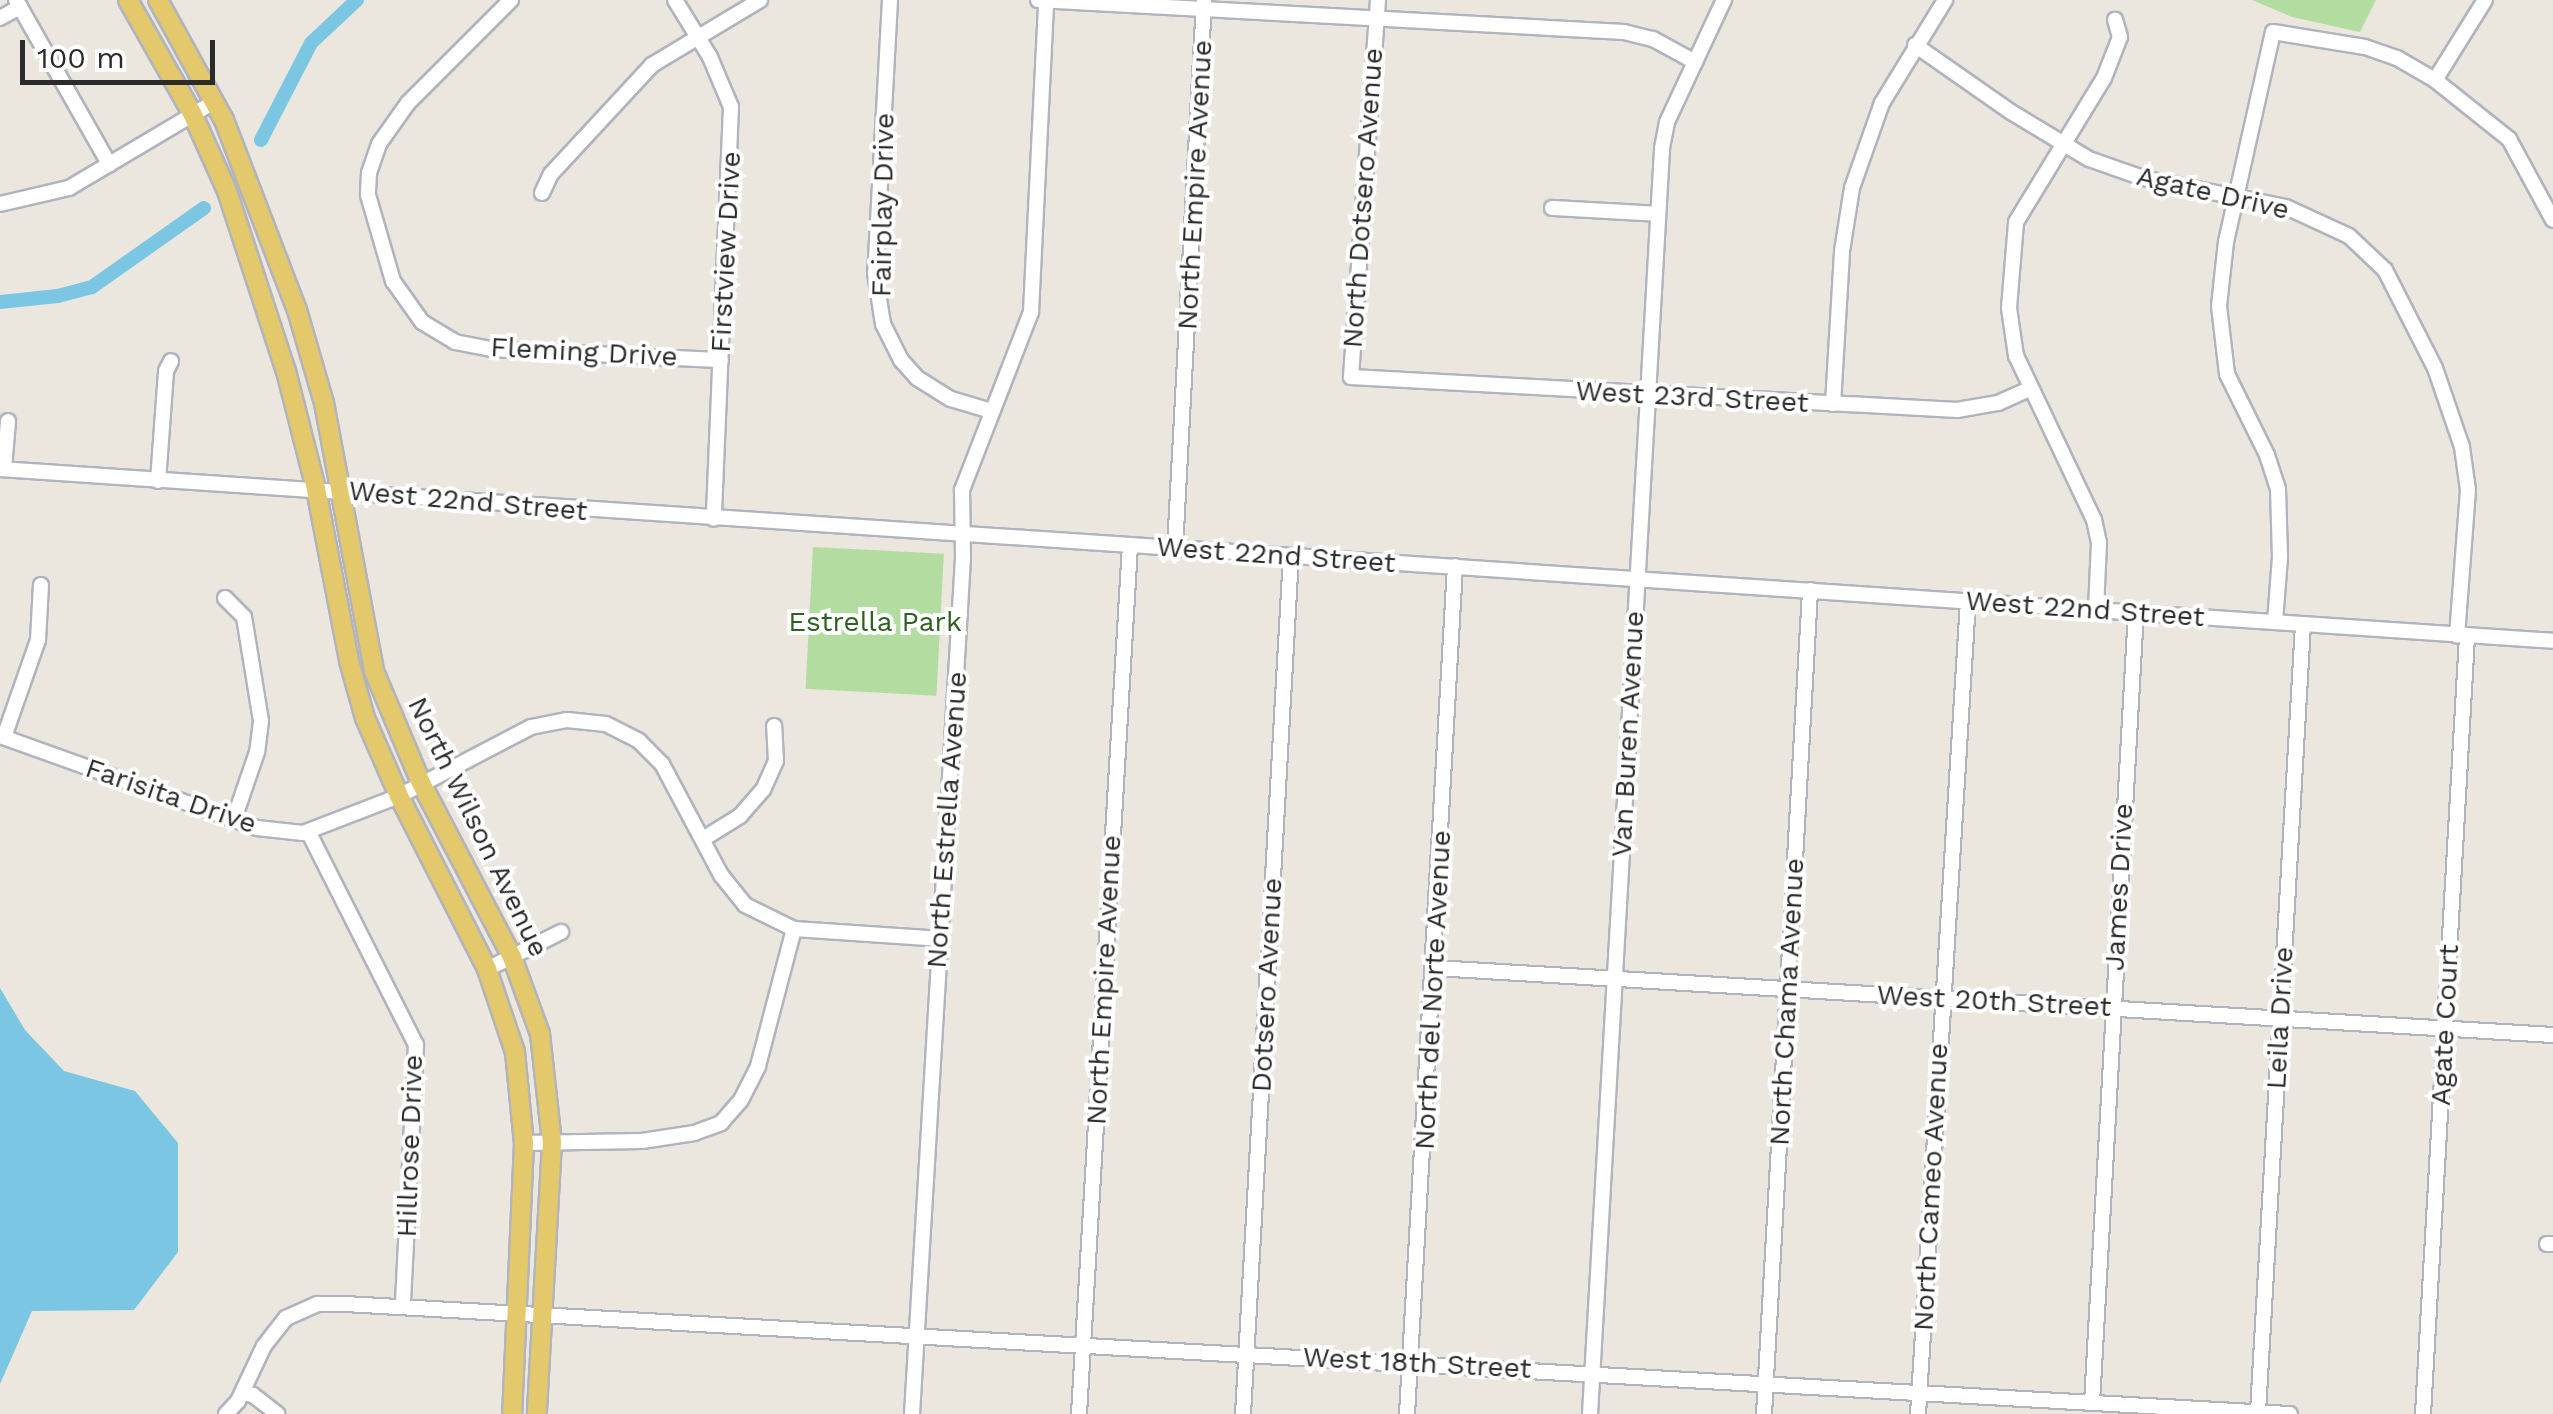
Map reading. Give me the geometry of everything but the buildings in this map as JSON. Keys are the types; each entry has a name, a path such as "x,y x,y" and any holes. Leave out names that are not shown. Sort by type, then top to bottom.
{"main road":[{"name":"North Wilson Avenue","path":"128,0 192,113 248,251 316,489 348,662 366,718 399,796 486,969 515,1052 524,1143 512,1414"},
{"name":"North Wilson Avenue","path":"158,0 214,102 297,310 324,403 374,671 420,783 512,957 540,1034 552,1142 537,1414"}],"street":[{"name":"Fleming Drive","path":"511,0 408,103 379,144 369,173 368,196 393,281 422,322 455,342 492,349 721,360"},
{"name":"Firstview Drive","path":"675,0 725,87 731,108 714,519"},
{"path":"542,193 551,174 652,65 760,0"},
{"name":"Fairplay Drive","path":"890,0 875,274 883,324 901,360 918,378 951,399 990,411"},
{"path":"1038,0 1204,4 1376,19 1624,32 1653,38 1694,62"},
{"name":"North Estrella Avenue","path":"912,1414 962,490 1032,312 1046,0"},
{"name":"North Dotsero Avenue","path":"1351,377 1378,0"},
{"name":"Van Buren Avenue","path":"1590,1414 1664,133 1724,0"},
{"path":"1834,404 1847,209 1860,156 1882,103 1945,0"},
{"path":"2435,80 2485,0"},
{"path":"0,18 18,3 109,164"},
{"name":"North Empire Avenue","path":"1176,549 1204,4"},
{"path":"2096,610 2099,543 2094,520 2030,389 2010,330 2014,234 2023,208 2089,106 2117,49 2121,30 2116,20"},
{"path":"2275,622 2280,557 2278,489 2268,455 2234,393 2220,332 2220,287 2235,194 2273,32 2382,52 2435,80 2509,138 2553,220"},
{"name":"Agate Drive","path":"1916,44 2089,159 2143,178 2286,206 2349,236 2384,270 2436,368 2451,406 2466,470 2462,636"},
{"path":"0,204 60,191 214,102"},
{"path":"1552,208 1658,214"},
{"path":"158,481 166,371 171,361"},
{"name":"West 23rd Street","path":"1351,377 1957,410 1998,404 2030,389"},
{"path":"2,469 8,421"},
{"name":"West 22nd Street","path":"2,469 2553,641"},
{"name":"North Empire Avenue","path":"1079,1414 1130,546"},
{"name":"Dotsero Avenue","path":"1243,1414 1291,556"},
{"name":"North del Norte Avenue","path":"1407,1414 1455,566"},
{"path":"2,736 38,640 41,586"},
{"name":"North Chama Avenue","path":"1764,1414 1810,590"},
{"path":"225,598 244,617 261,721 258,752 234,819"},
{"name":"North Cameo Avenue","path":"1918,1414 1968,602"},
{"name":"James Drive","path":"2097,1406 2112,1008 2136,612"},
{"name":"Leila Drive","path":"2258,1412 2303,624"},
{"name":"Agate Court","path":"2423,1414 2462,636"},
{"path":"420,783 531,727 567,720 606,724 626,731 662,764 721,875 745,905 794,929 940,939"},
{"path":"704,839 740,816 763,790 776,761 774,726"},
{"name":"Farisita Drive","path":"2,736 274,832 309,833 399,796 420,783"},
{"name":"Hillrose Drive","path":"309,833 416,1045 403,1305"},
{"path":"524,1143 654,1140 694,1133 721,1122 742,1100 758,1066 794,929"},
{"path":"486,969 561,932"},
{"name":"West 20th Street","path":"1435,968 2553,1035"},
{"path":"226,1414 242,1393 275,1329 300,1309 318,1304 403,1305 516,1312"},
{"name":"West 18th Street","path":"516,1312 1919,1392 2097,1406 2290,1414"},
{"path":"242,1393 254,1395 276,1414"}],"green space":[{"path":"2252,0 2376,0 2360,32 2292,17"},
{"name":"Estrella Park","path":"813,547 944,554 936,696 806,689"}],"water":[{"path":"0,988 25,1030 64,1071 135,1091 178,1143 178,1252 134,1310 32,1311 0,1384"}],"waterway":[{"path":"261,140 311,43 357,0"},
{"path":"0,302 58,296 92,287 204,208"}]}
